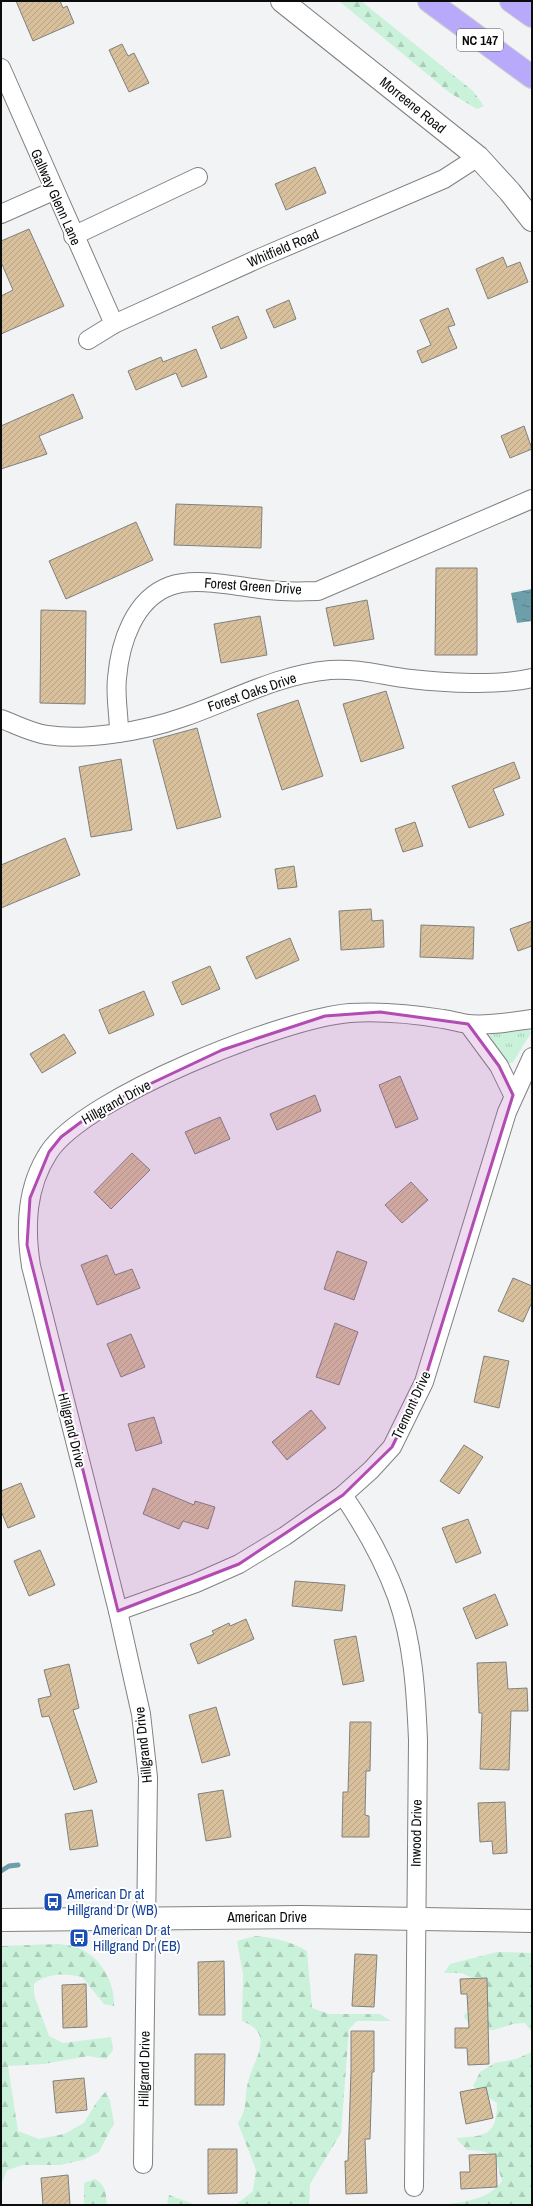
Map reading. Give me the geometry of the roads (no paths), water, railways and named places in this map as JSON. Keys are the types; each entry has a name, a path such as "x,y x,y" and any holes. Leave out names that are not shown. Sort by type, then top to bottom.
{"highway":[{"name":"NC 147","path":"429,1 532,77"},
{"path":"511,1 532,16"}],"street":[{"name":"Morreene Road","path":"282,1 478,157 510,192 532,220"},
{"name":"Gallway Glenn Lane","path":"1,68 53,191 114,324"},
{"name":"Whitfield Road","path":"88,340 114,324 262,257 444,179 478,157"},
{"path":"73,236 198,177"},
{"path":"1,214 53,191"},
{"name":"Forest Green Drive","path":"118,733 116,694 124,641 135,617 148,600 170,586 186,582 203,582 282,591 318,590 532,499"},
{"name":"Forest Oaks Drive","path":"1,719 46,735 87,737 118,733 180,718 260,686 291,676 314,672 364,670 410,679 448,682 503,681 532,678"},
{"name":"Hillgrand Drive","path":"143,2164 148,1777 140,1714 118,1611 28,1252 27,1224 30,1198 38,1172 49,1152 61,1137 101,1107 222,1050 300,1023 325,1016 380,1012 443,1019 468,1024 532,1019"},
{"path":"468,1024 499,1066 513,1095"},
{"name":"Tremont Drive","path":"118,1611 196,1583 239,1564 285,1536 343,1495 372,1470 392,1447 424,1382 492,1158 513,1095 532,1057"},
{"name":"Inwood Drive","path":"343,1495 368,1535 397,1597 411,1658 416,1693 418,1740 415,1919 414,2187"},
{"name":"American Drive","path":"1,1920 146,1917 532,1921"}],"water":[{"path":"532,589 532,621 517,623 511,593"}],"waterway":[{"path":"1,1871 9,1866 18,1865"}],"place":[{"name":"American Dr at Hillgrand Dr (WB)","path":"53,1902"},
{"name":"American Dr at Hillgrand Dr (EB)","path":"79,1938"}]}
